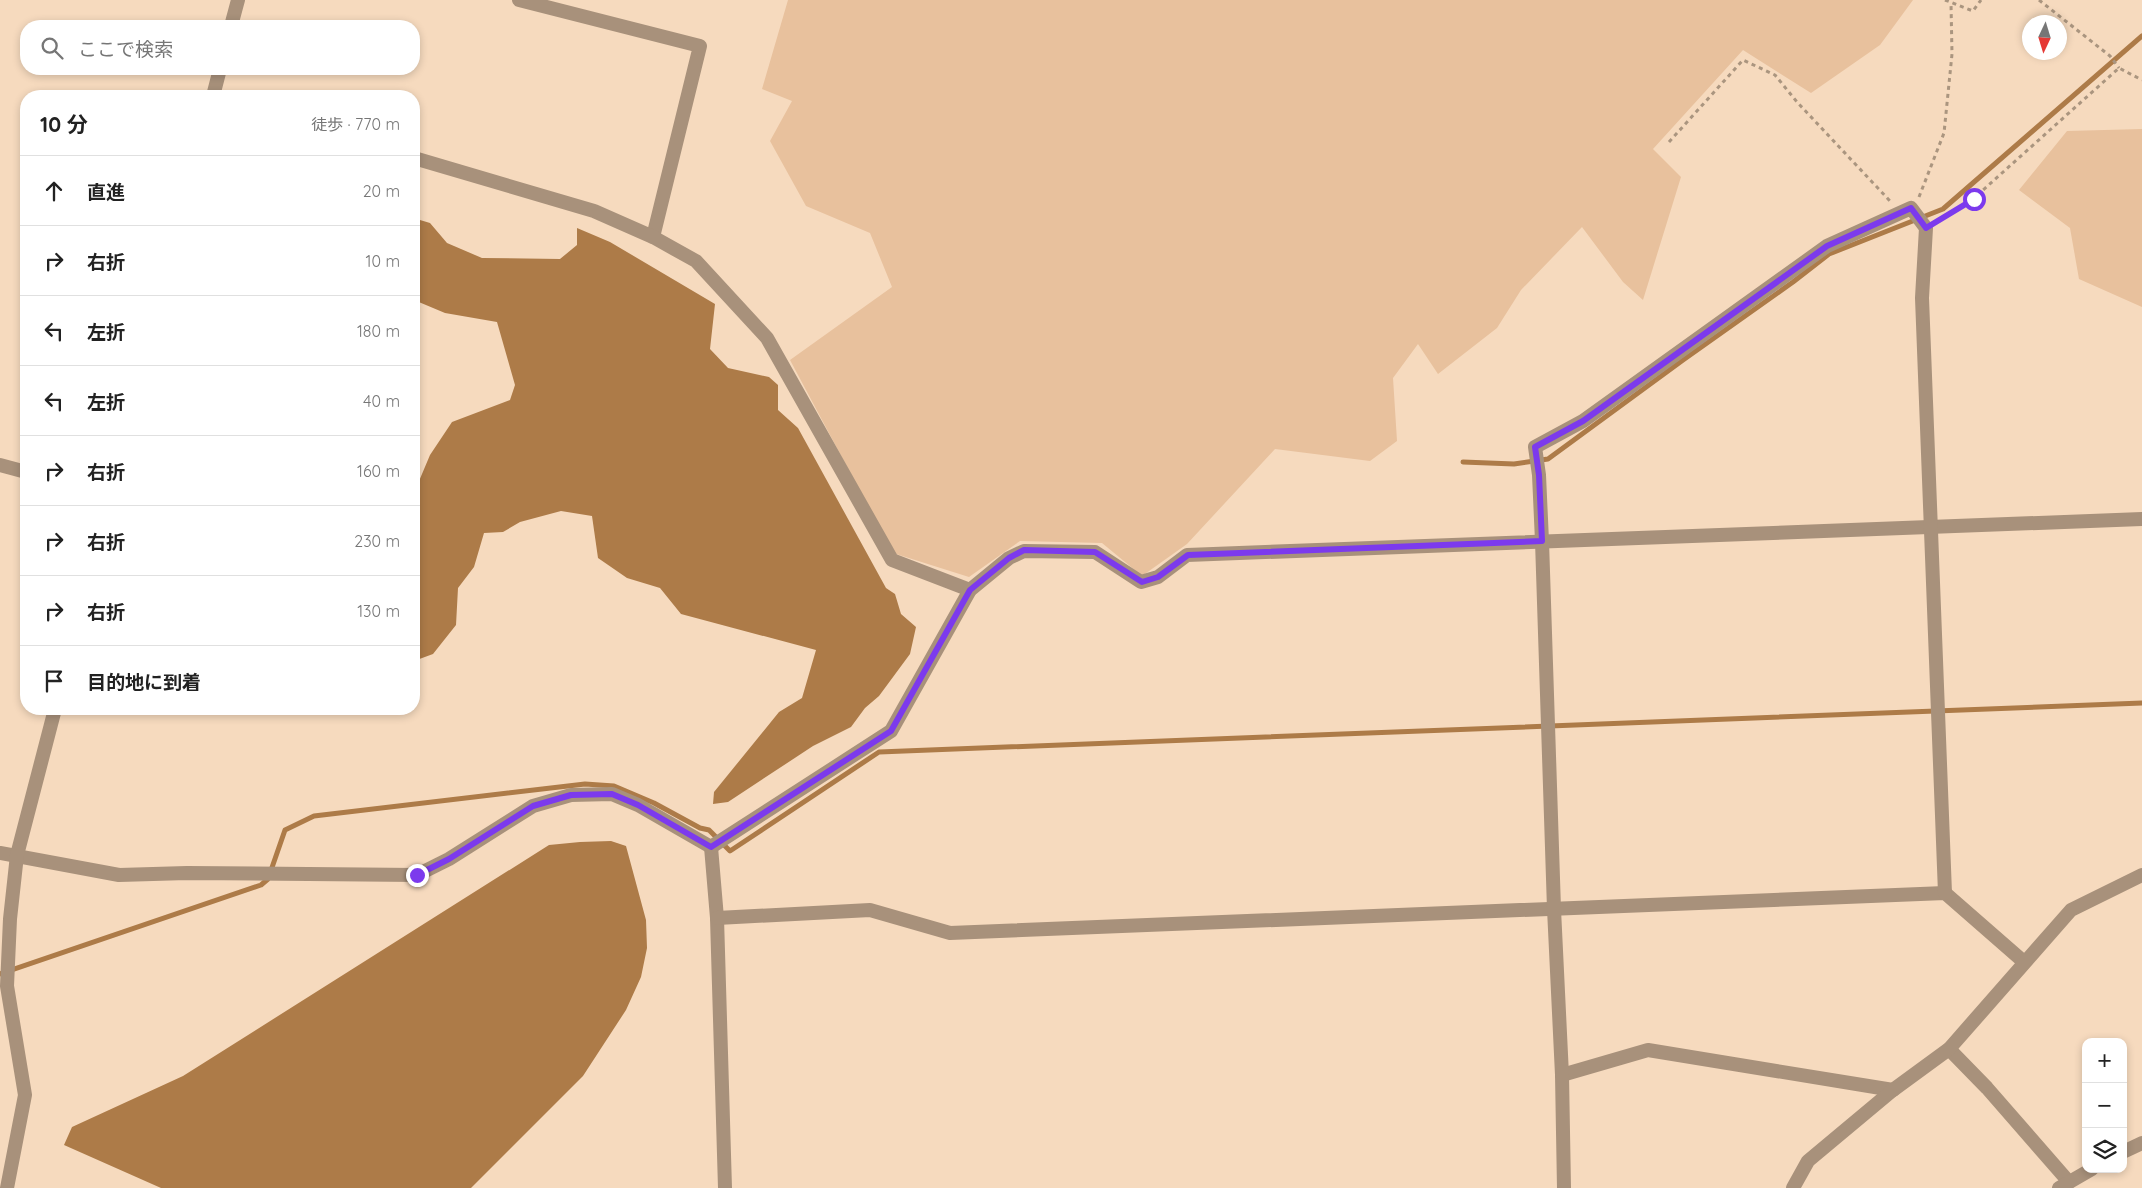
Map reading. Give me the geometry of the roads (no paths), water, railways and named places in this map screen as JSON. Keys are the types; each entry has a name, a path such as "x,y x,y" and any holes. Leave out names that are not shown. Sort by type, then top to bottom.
{"street":[{"path":"233,20 238,0"},
{"path":"519,0 700,46 653,238"},
{"path":"215,90 218,75"},
{"path":"420,160 594,211 653,238 696,261 767,338 892,560 970,590"},
{"path":"1564,1188 1562,1074 1554,909 1542,541 1539,475 1535,447 1583,421 1827,246 1906,210 1926,228 1922,298 1945,894"},
{"path":"0,465 20,470"},
{"path":"711,847 891,731 970,590 1009,558 1024,550 1095,552 1142,582 1158,577 1188,555 2142,519"},
{"path":"8,1188 25,1096 7,986 10,919 17,855 53,715"},
{"path":"0,853 119,875 197,873 417,875 449,859 533,806 571,795 612,794 638,805 711,847"},
{"path":"711,847 717,918 725,1188"},
{"path":"1793,1188 1808,1161 1893,1090 1949,1049 2071,910 2142,875"},
{"path":"717,918 870,910 950,933 1945,894 2024,962"},
{"path":"1949,1049 1988,1088 2064,1185 2085,1173"},
{"path":"1562,1074 1648,1050 1893,1090"},
{"path":"2127,1150 2142,1143"}],"waterway":[{"path":"1463,462 1514,464 1548,459 1829,254 1943,209 2142,36"},
{"path":"0,974 261,885 268,879 285,830 314,816 585,784 614,786 654,803 700,828 709,830 730,851 879,752 2142,703"}]}
